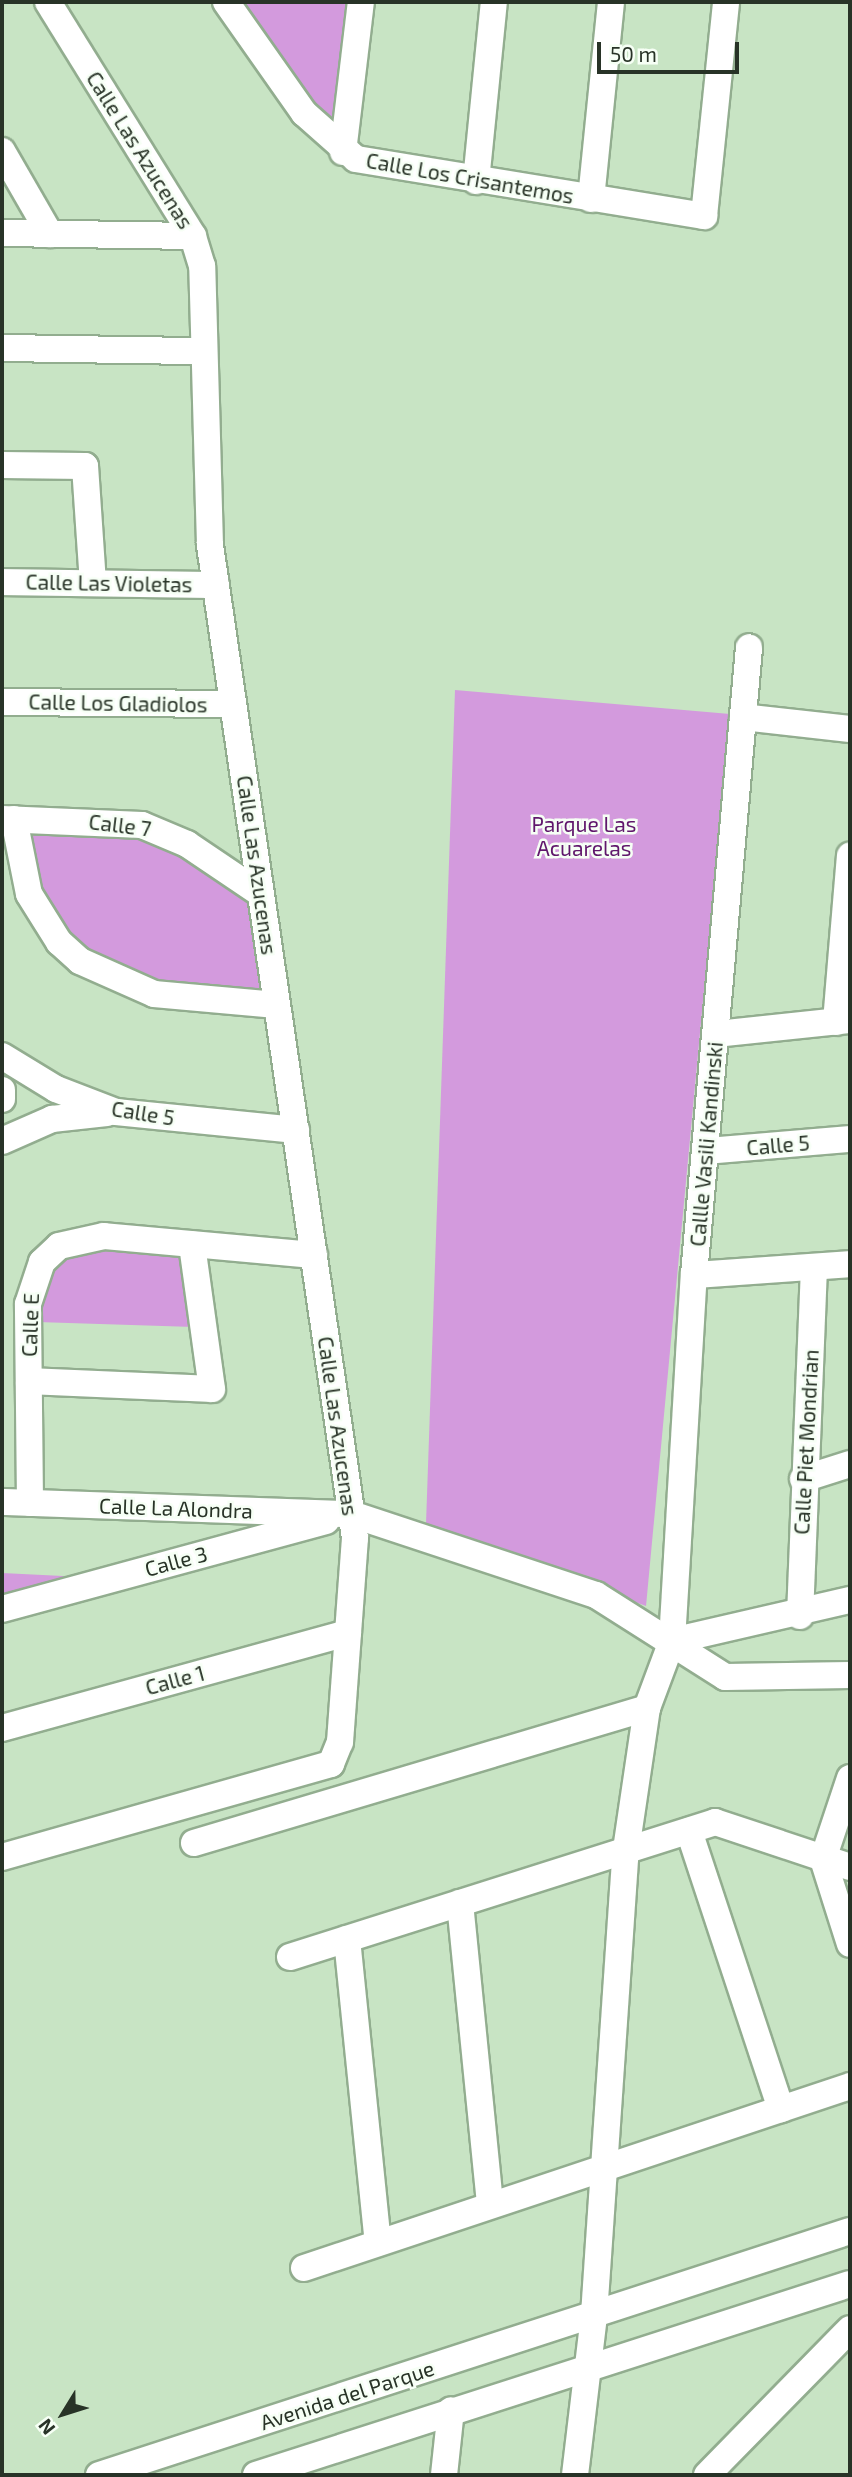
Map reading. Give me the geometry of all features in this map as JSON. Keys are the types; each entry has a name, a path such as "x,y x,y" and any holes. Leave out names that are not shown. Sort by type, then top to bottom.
{"street":[{"name":"Calle Las Azucenas","path":"2,1857 331,1765 340,1742 348,1633 351,1514 216,584 202,266 192,236 48,2"},
{"name":"Calle Los Crisantemos","path":"226,2 304,113 343,152 373,165 704,216 726,2"},
{"path":"343,152 361,2"},
{"path":"476,181 494,2"},
{"path":"591,199 611,2"},
{"path":"2,151 50,234"},
{"path":"2,233 192,236"},
{"path":"2,348 204,351"},
{"path":"2,466 85,466 93,583"},
{"name":"Calle Las Violetas","path":"2,582 216,584"},
{"name":"Callle Vasili Kandinski","path":"575,2475 586,2364 594,2315 601,2167 626,1850 647,1707 672,1641 694,1275 749,648"},
{"name":"Calle Los Gladiolos","path":"2,702 233,704"},
{"path":"743,717 850,729"},
{"path":"8,819 29,894 80,961 154,994 277,1005"},
{"name":"Calle 7","path":"8,819 119,821 164,831 261,894"},
{"path":"716,1034 843,1021 850,856"},
{"name":"Calle 5","path":"2,1056 56,1089 116,1112 296,1130"},
{"path":"2,1090 2,1099"},
{"path":"2,1141 52,1119 116,1112"},
{"name":"Calle 5","path":"706,1151 850,1139"},
{"name":"Calle E","path":"30,1503 29,1381 32,1282 60,1246 104,1236 314,1255"},
{"path":"29,1381 212,1389 192,1244"},
{"path":"694,1275 850,1264"},
{"name":"Calle Piet Mondrian","path":"800,1616 803,1479 814,1268"},
{"path":"803,1479 850,1464"},
{"name":"Calle La Alondra","path":"2,1502 351,1514 596,1595 725,1677 850,1675"},
{"path":"213,1509 219,1550"},
{"name":"Calle 3","path":"2,1609 351,1514"},
{"path":"672,1641 800,1616 850,1600"},
{"name":"Calle 1","path":"2,1728 348,1633"},
{"path":"194,1843 647,1707"},
{"path":"850,1778 823,1859 850,1944"},
{"path":"290,1957 715,1822 850,1867"},
{"path":"689,1831 781,2109"},
{"path":"460,1903 490,2205"},
{"path":"346,1939 378,2242"},
{"path":"304,2268 850,2086"},
{"name":"Avenida del Parque","path":"99,2475 850,2231"},
{"path":"256,2475 586,2364 850,2284"},
{"path":"707,2475 850,2329"},
{"path":"444,2475 451,2410"}],"green space":[{"path":"239,2 352,2 335,136"},
{"name":"Parque Las Acuarelas","path":"455,690 730,714 646,1606 426,1524"},
{"path":"23,829 125,832 176,850 250,899 264,994 151,983 90,958 44,904"},
{"path":"93,1244 185,1251 194,1327 37,1322 39,1290 52,1263"},
{"path":"2,1573 63,1576 68,1581 2,1600"}]}
